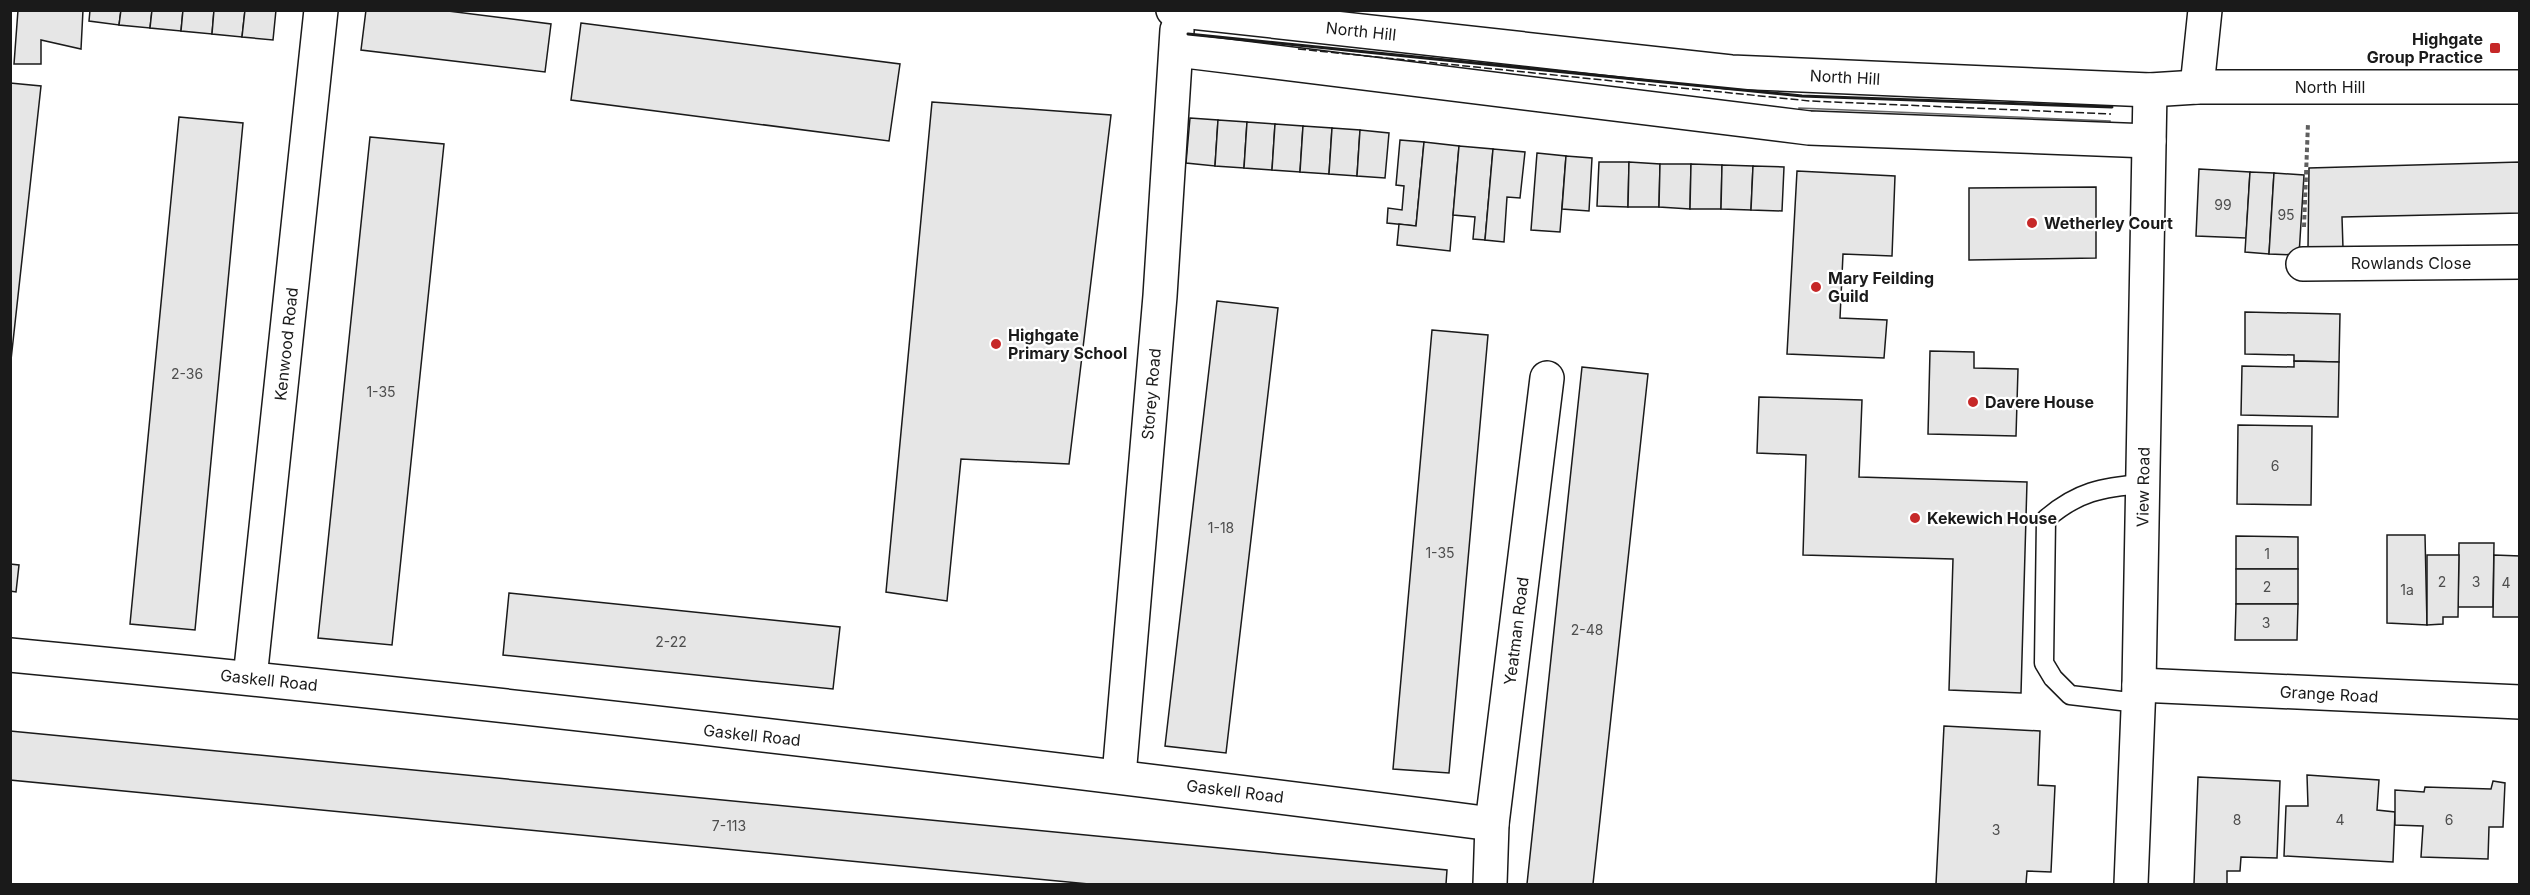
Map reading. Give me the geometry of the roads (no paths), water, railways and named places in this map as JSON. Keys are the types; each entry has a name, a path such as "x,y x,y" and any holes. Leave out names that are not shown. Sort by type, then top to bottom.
{"street":[{"name":"Kenwood Road","path":"250,678 321,10"},
{"name":"North Hill","path":"1173,10 1731,72 2150,90 2197,87 2520,87"},
{"path":"2197,87 2205,10"},
{"name":"Storey Road","path":"1119,776 1160,296 1178,11"},
{"path":"1177,50 1809,128 2149,141"},
{"name":"View Road","path":"2131,885 2139,694 2150,90"},
{"name":"Rowlands Close","path":"2303,264 2520,262"},
{"name":"Yeatman Road","path":"1490,885 1492,824 1547,378"},
{"name":"Gaskell Road","path":"10,655 250,678 1119,776 1492,824"},
{"name":"Grange Road","path":"2139,694 2520,702"}],"lane":[{"path":"2139,694 2070,694 2053,678 2044,663 2046,519 2065,502 2107,486 2143,484"}],"place":[{"name":"Highgate Group Practice","path":"2495,48"},
{"name":"Wetherley Court","path":"2032,223"},
{"name":"Mary Feilding Guild","path":"1816,287"},
{"name":"Highgate Primary School","path":"996,344"},
{"name":"Davere House","path":"1973,402"},
{"name":"Kekewich House","path":"1915,518"}]}
